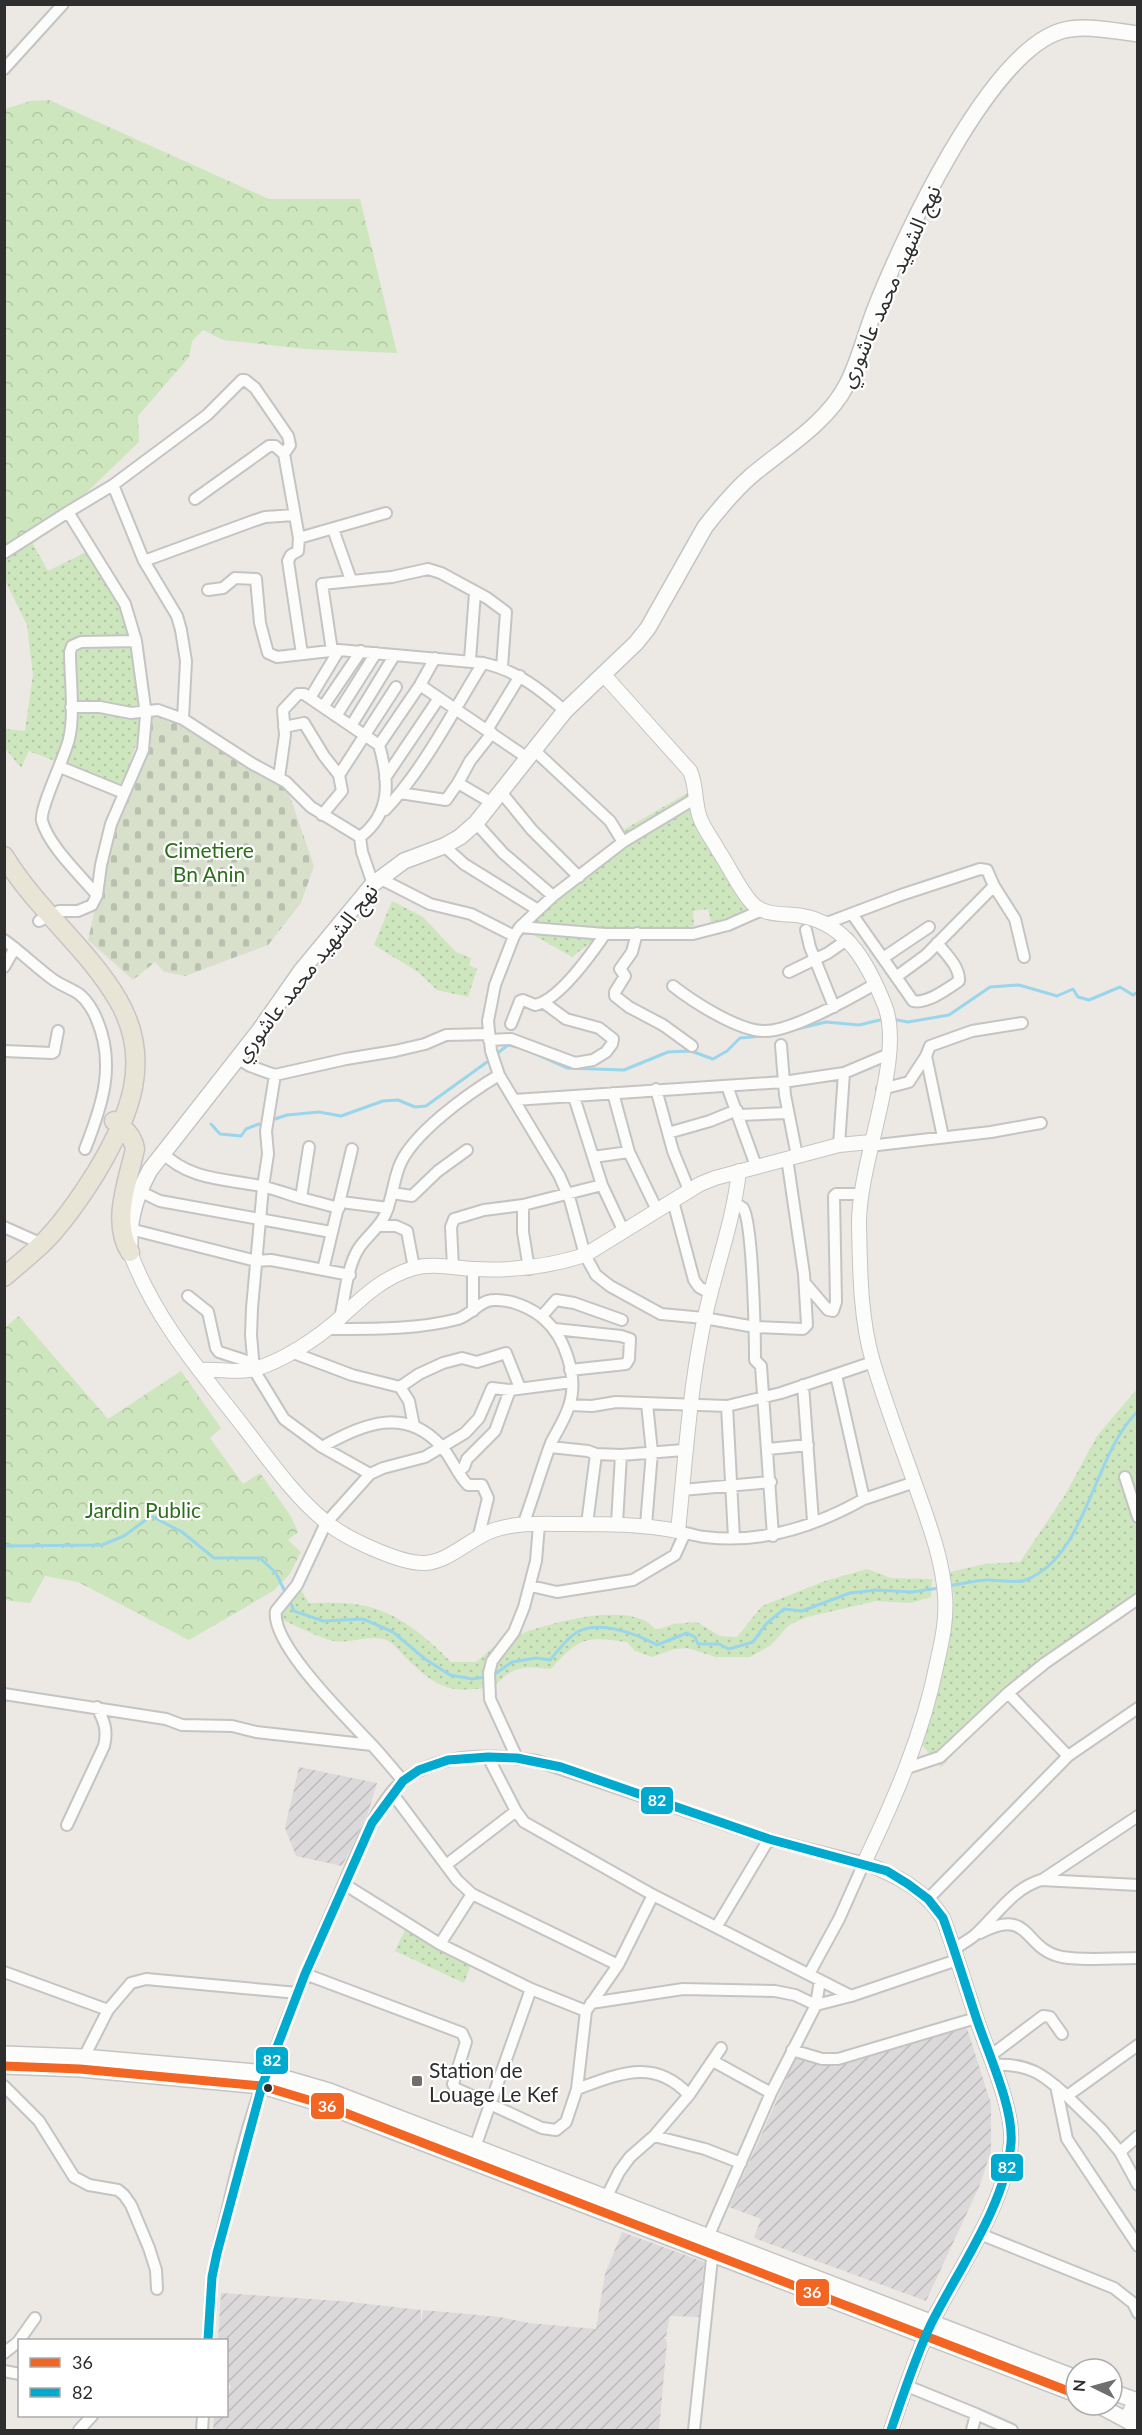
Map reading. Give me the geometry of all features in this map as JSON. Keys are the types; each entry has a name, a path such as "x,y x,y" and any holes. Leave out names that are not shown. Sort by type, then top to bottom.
{"main road":[{"name":"نهج الشهيد محمد عاشوري","path":"130,1252 130,1230 139,1191 162,1152 259,1031 301,971 376,881 404,861 444,846 460,837 476,823 565,711 636,643 648,628 705,527 717,512 750,477 821,418 846,386 888,278 924,202 964,131 1004,75 1041,39 1062,30 1089,28 1137,34"},
{"path":"4,856 44,918"},
{"path":"4,876 106,983 117,999 133,1037 135,1072 131,1101 68,1215 4,1277"},
{"path":"118,1124 134,1142 135,1149 124,1192 122,1216 122,1235 130,1252"},
{"path":"4,1267 38,1242"},
{"path":"4,2054 264,2080 329,2091 475,2146 603,2204"},
{"path":"4,2066 82,2063"},
{"path":"264,2080 322,2104 712,2243 929,2329 1064,2389"},
{"path":"929,2329 1064,2374"},
{"path":"1135,2427 1131,2409 1137,2402"},
{"path":"1118,2417 1135,2427"}],"street":[{"path":"4,69 63,4"},
{"path":"4,553 113,485 207,415 242,380 255,388 288,436 290,445 284,454"},
{"path":"195,499 269,446 275,446 284,454 299,538 298,551 291,555 288,561 302,654"},
{"path":"113,485 144,561 177,616 185,645 187,679 183,718"},
{"path":"44,918 59,911 87,909 92,905 97,895 111,824 145,741 146,712 136,641 125,604 68,512"},
{"path":"299,538 386,513"},
{"path":"144,561 253,520 295,515"},
{"path":"333,529 351,580"},
{"path":"310,698 335,651 322,584 392,577 428,569 441,573 506,612 502,667"},
{"path":"208,590 223,588 235,578 254,578 260,623 268,653 277,657 335,651 361,651 394,656 470,660 502,667 520,676 565,711"},
{"path":"470,660 475,593"},
{"path":"97,895 63,856 47,833 41,811 70,737 70,652 72,646 81,642 136,641"},
{"path":"322,707 361,651"},
{"path":"336,716 376,653"},
{"path":"351,726 394,656"},
{"path":"360,837 371,829 386,799 379,745 420,685 435,658"},
{"path":"380,814 400,793 483,663"},
{"path":"604,675 690,771 695,780 701,822 751,902 762,910 827,923 848,939 875,984 886,1008 890,1029 889,1054 861,1194 859,1218 864,1322 873,1362 932,1533 946,1598 945,1626 931,1696 907,1768 839,1919 808,1974"},
{"path":"400,793 446,800 520,676"},
{"path":"420,685 489,731 530,753 610,821 623,842"},
{"path":"339,775 396,687"},
{"path":"279,777 284,727 283,710 294,696 304,694 379,745"},
{"path":"385,778 439,698"},
{"path":"70,707 100,707 131,713 158,711 183,718 251,763 279,777 304,801 360,837"},
{"path":"284,727 303,723 339,775 342,791 322,814"},
{"path":"60,767 124,793"},
{"path":"458,783 497,797 579,877"},
{"path":"696,798 623,842 553,896 517,931 495,985 488,1021 488,1037 499,1075 543,1144 568,1194 585,1255 596,1275 653,1312 755,1327 795,1329 806,1327 805,1283 781,1045"},
{"path":"476,823 503,853 553,896"},
{"path":"360,837 362,852 376,881 430,904 471,914 517,931 693,934 710,931 762,910"},
{"path":"444,846 464,864 538,910"},
{"path":"827,923 901,895 983,868 987,870 994,886 1015,919 1024,957"},
{"path":"896,977 926,955 994,886"},
{"path":"852,914 913,1001 930,998 959,981 951,960 937,944"},
{"path":"883,958 929,927"},
{"path":"806,930 834,1007"},
{"path":"637,933 632,952 620,969 625,976 615,996 629,1007 663,1025 692,1046"},
{"path":"511,1024 521,1000 535,1005 543,1002 585,961 605,934"},
{"path":"789,972 816,960 848,939"},
{"path":"4,940 52,979 80,994 95,1014 104,1037 107,1057 106,1082 97,1119 85,1149"},
{"path":"4,967 15,948"},
{"path":"673,986 695,1003 762,1032 777,1030 834,1007 875,984"},
{"path":"237,1058 250,1066 275,1075 425,1044 446,1035 510,1039 575,1063 593,1060 612,1044 613,1038 606,1032 573,1022 543,1002"},
{"path":"882,1089 909,1082 930,1046 953,1036 1022,1023"},
{"path":"4,1051 52,1053 56,1046 58,1031"},
{"path":"514,1100 783,1082 844,1073 889,1054"},
{"path":"926,1056 943,1137"},
{"path":"839,1145 844,1073"},
{"path":"275,1075 266,1131 268,1154 256,1261 251,1335 254,1366 276,1409 284,1419 322,1447 370,1474"},
{"path":"340,1318 359,1249 379,1226 388,1208 399,1166 413,1144 457,1103 499,1075"},
{"path":"727,1086 756,1166"},
{"path":"656,1089 673,1151 689,1190"},
{"path":"613,1093 629,1152 657,1210"},
{"path":"574,1097 602,1185 624,1232"},
{"path":"668,1133 738,1113 788,1113"},
{"path":"200,1370 254,1366 291,1352 327,1329 382,1281 414,1268 529,1269 549,1266 585,1255 689,1190 715,1178 839,1145 943,1137 1041,1123"},
{"path":"301,1198 309,1147"},
{"path":"322,1270 340,1205 352,1149"},
{"path":"392,1193 412,1196 438,1171 467,1150"},
{"path":"162,1152 173,1164 187,1171 213,1178 340,1205 388,1208"},
{"path":"593,1157 629,1152"},
{"path":"531,1586 557,1592 609,1582 629,1581 675,1555 682,1532 684,1450 704,1318 735,1203 739,1171"},
{"path":"453,1267 450,1227 454,1219 484,1210 523,1205 602,1185"},
{"path":"139,1191 160,1201 331,1232"},
{"path":"805,1283 828,1310 833,1311 836,1302 834,1196 836,1194 861,1194"},
{"path":"673,1201 694,1280 699,1287 710,1293"},
{"path":"735,1203 744,1210 747,1226 755,1327 755,1360 760,1364 764,1398 773,1536"},
{"path":"523,1205 529,1269"},
{"path":"379,1226 396,1226 407,1231 414,1268"},
{"path":"4,1227 38,1242"},
{"path":"130,1230 256,1261 271,1260 350,1275"},
{"path":"130,1252 155,1308 200,1370 286,1479 326,1523 372,1548 412,1562 434,1562 479,1535 502,1527 523,1525 617,1523 646,1525 705,1538 773,1536 864,1499 915,1482"},
{"path":"473,1269 473,1311"},
{"path":"188,1296 208,1312 216,1348 219,1352 254,1366"},
{"path":"327,1329 439,1323 460,1318 488,1300 500,1300 528,1308 542,1316 562,1340 572,1382 570,1405 550,1447 523,1525"},
{"path":"542,1316 556,1300 574,1303 622,1320"},
{"path":"555,1329 621,1336 631,1340 630,1359 626,1364 570,1370"},
{"path":"217,1368 219,1352"},
{"path":"291,1352 352,1375 400,1387 409,1401 414,1426"},
{"path":"400,1387 419,1374 443,1363 462,1358 477,1362 506,1353 515,1389 495,1431 467,1459 464,1467 458,1472"},
{"path":"570,1405 592,1406 616,1402 727,1406 764,1398 873,1362"},
{"path":"836,1375 864,1499"},
{"path":"403,1781 351,1725 297,1660 276,1627 275,1618 280,1604 297,1585 326,1523 370,1474 383,1468 417,1460 465,1433 479,1418 492,1388 515,1389 572,1382"},
{"path":"803,1385 813,1521"},
{"path":"646,1525 652,1452 647,1404"},
{"path":"727,1406 734,1538"},
{"path":"322,1447 346,1433 367,1426 394,1422 414,1426 442,1448 468,1485 483,1485 488,1494 479,1535"},
{"path":"768,1449 808,1445"},
{"path":"550,1447 588,1450 596,1454 621,1455 684,1450"},
{"path":"587,1524 596,1454"},
{"path":"617,1523 621,1455"},
{"path":"1125,1478 1137,1517"},
{"path":"682,1490 771,1482"},
{"path":"517,1758 490,1699 489,1678 492,1661 514,1632 531,1586 539,1525"},
{"path":"907,1768 940,1756 1008,1693 1053,1657 1137,1599"},
{"path":"1008,1693 1068,1756"},
{"path":"4,1694 166,1719 182,1725 232,1726 256,1732 372,1745"},
{"path":"67,1825 104,1746 107,1734 97,1707"},
{"path":"928,1899 1068,1756 1137,1708"},
{"path":"488,1757 524,1822 653,1895 851,1996"},
{"path":"208,2339 212,2277 217,2253 264,2080 305,1974 372,1823 392,1793 403,1781 420,1770 437,1763 460,1758 517,1758 561,1767 769,1839 887,1871 928,1899 942,1918 992,2061 1011,2124 1011,2142 1005,2175 980,2234 929,2329 891,2430"},
{"path":"392,1793 446,1865 472,1894 618,1965"},
{"path":"446,1865 516,1811"},
{"path":"344,1884 440,1944 531,1989 588,2007 683,1989 776,1991 795,1995 816,2005 851,1996 956,1954 1017,1892 1041,1880 1137,1815"},
{"path":"717,1926 769,1839"},
{"path":"1041,1880 1137,1885"},
{"path":"440,1944 472,1894"},
{"path":"305,1974 462,2033 466,2042 454,2086 457,2091 490,2103 542,2128 556,2130 566,2122 577,2090 588,2007 618,1965 653,1895"},
{"path":"974,1936 1007,1923 1016,1925 1046,1950 1060,1957 1137,1958"},
{"path":"4,1972 108,2010"},
{"path":"82,2063 108,2010 131,1983 141,1979 298,1993"},
{"path":"694,2430 712,2243 741,2163 771,2093 816,2005 820,1980"},
{"path":"475,2146 531,1989"},
{"path":"992,2061 1043,2016 1050,2017 1062,2034"},
{"path":"792,2050 822,2059 838,2059 976,2018"},
{"path":"1067,2096 1137,2045"},
{"path":"603,2204 619,2172 630,2157 654,2136 689,2095 721,2048"},
{"path":"713,2061 771,2093"},
{"path":"992,2061 1027,2068 1044,2075 1101,2129 1120,2152 1137,2185"},
{"path":"577,2090 620,2074 632,2072 668,2077 689,2095"},
{"path":"4,2086 39,2121 74,2177 89,2185 118,2190 124,2195 131,2205 149,2248 156,2270 157,2289"},
{"path":"1056,2086 1067,2139 1137,2246"},
{"path":"654,2136 705,2149 741,2163"},
{"path":"1120,2152 1137,2136"},
{"path":"980,2234 1114,2288 1133,2303 1137,2313"},
{"path":"21,2339 35,2318"},
{"path":"4,2353 18,2343"},
{"path":"908,2386 1011,2430"},
{"path":"972,2430 976,2414"},
{"path":"79,2430 90,2417"}],"shaded area":[{"path":"299,1767 377,1783 367,1816 342,1866 296,1856 285,1828"},
{"path":"965,2022 991,2104 991,2151 979,2187 926,2301 754,2238 761,2219 729,2207 799,2051 835,2067"},
{"path":"622,2232 704,2262 699,2317 670,2316 666,2337 664,2337 667,2342 659,2430 213,2430 214,2417 228,2417 228,2394 231,2386 228,2383 228,2339 218,2339 221,2293 341,2301 421,2310 421,2324 423,2310 596,2329 605,2274"}],"green space":[{"path":"49,100 269,199 360,199 397,353 306,349 223,340 203,330 192,341 189,357 138,416 139,442 33,544 5,555 5,109 30,101"},
{"path":"33,544 48,571 86,552 123,606 133,639 145,662 137,742 121,787 29,751 21,768 5,748 5,729 25,731 33,674 27,625 5,580 5,555"},
{"name":"Cimetiere Bn Anin","path":"152,712 174,719 287,788 314,866 301,903 268,945 185,976 164,972 155,962 133,980 88,940 108,850 148,745"},
{"path":"691,791 690,806 694,822 754,909 711,923 708,909 693,911 694,926 687,927 636,930 609,928 572,957 523,929 611,850 625,829"},
{"path":"392,901 423,917 456,952 471,958 469,965 477,969 468,997 437,990 418,972 374,945"},
{"name":"Jardin Public","path":"19,1316 108,1419 181,1371 221,1428 210,1438 243,1484 260,1473 290,1515 298,1532 288,1540 301,1552 289,1575 273,1591 189,1640 78,1582 45,1576 30,1603 5,1600 5,1327"},
{"path":"1137,1389 1137,1605 1033,1676 1006,1700 941,1767 922,1745 951,1621 954,1597 950,1572 985,1564 1020,1562 1065,1495 1097,1436"},
{"path":"867,1569 891,1578 932,1579 931,1597 911,1603 876,1601 807,1617 789,1625 771,1645 750,1657 716,1657 687,1648 674,1649 652,1657 635,1651 627,1642 592,1639 569,1650 551,1669 533,1667 520,1669 507,1674 494,1687 466,1690 446,1687 429,1678 388,1641 369,1638 334,1641 283,1620 281,1612 299,1587 309,1603 348,1603 374,1608 410,1626 451,1662 476,1662 501,1642 535,1629 605,1615 626,1615 644,1620 656,1630 673,1624 697,1622 720,1636 737,1637 762,1606 825,1581"},
{"path":"408,1924 474,1956 464,1983 395,1951"}],"waterway":[{"path":"897,1020 908,1022 949,1015 990,987 1019,985 1057,996 1073,989 1078,997 1089,1000 1120,987 1133,995 1138,992"},
{"path":"793,1030 826,1022 859,1025 880,1020"},
{"path":"531,1052 567,1068 624,1070 668,1052 691,1051 713,1059 727,1051 740,1038 763,1036"},
{"path":"499,1052 508,1045 522,1048"},
{"path":"275,1119 287,1115 319,1112 341,1116 383,1101 398,1100 415,1107 426,1106 487,1062"},
{"path":"211,1124 220,1134 241,1136 246,1129 259,1124"},
{"path":"948,1586 984,1580 1022,1581 1047,1567 1063,1549 1077,1527 1110,1453 1123,1430 1138,1411"},
{"path":"4,1546 102,1545 124,1536 151,1516 182,1532 214,1558 260,1558 276,1573 286,1594"},
{"path":"289,1599 294,1611 323,1621 363,1619 393,1632 425,1659 450,1675 472,1679 492,1676 512,1662 536,1658 550,1660 576,1633 595,1627 628,1633 657,1645 687,1633 695,1637 698,1644 719,1644 729,1649 753,1642 766,1624 784,1609 802,1611 850,1593 876,1590 912,1592 939,1588"}],"transit line":[{"name":"82","path":"208,2339 212,2277 217,2253 262,2086 305,1974 372,1823 403,1781 419,1770 448,1760 488,1757 517,1758 561,1767 769,1839 887,1871 928,1899 943,1918 999,2080 1008,2113 1011,2143 1007,2166 991,2213 931,2324 914,2363 891,2430"},
{"name":"36","path":"4,2066 80,2069 262,2086 322,2104 1064,2389"}],"place":[{"name":"Station de Louage Le Kef","path":"417,2081"}]}
